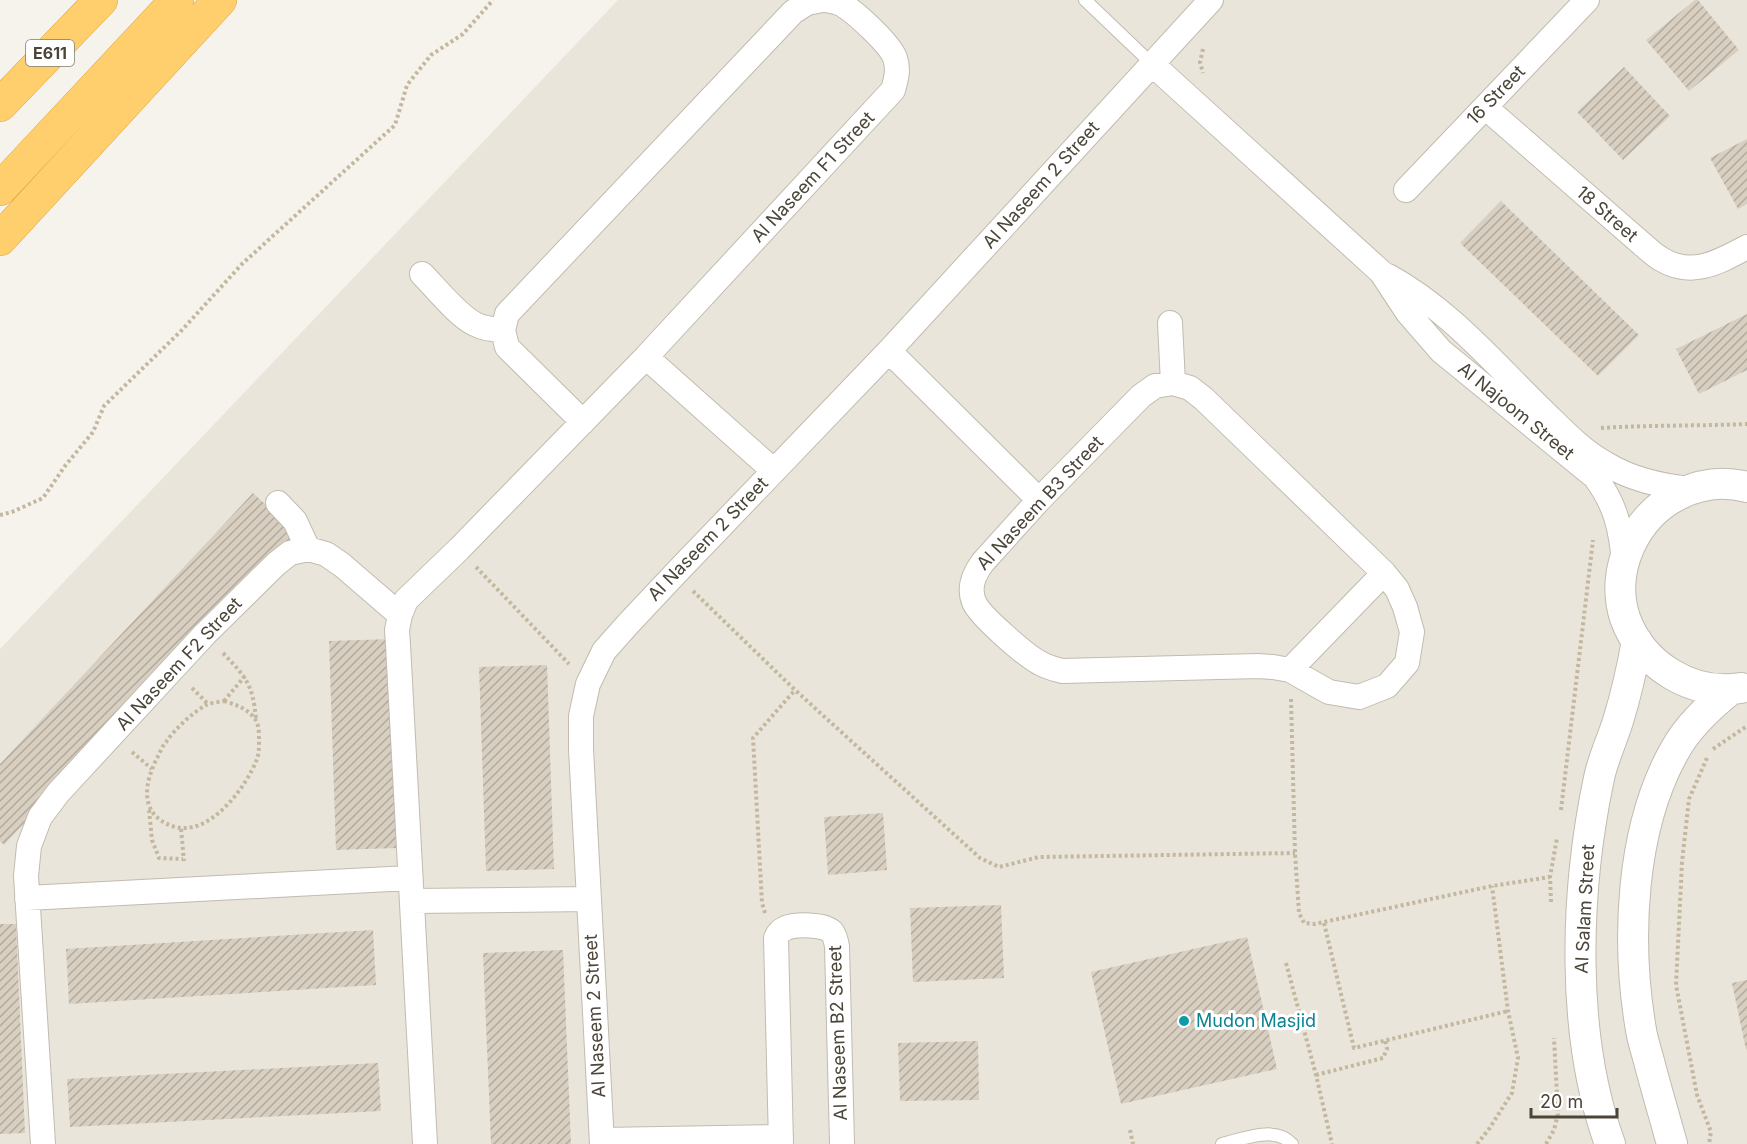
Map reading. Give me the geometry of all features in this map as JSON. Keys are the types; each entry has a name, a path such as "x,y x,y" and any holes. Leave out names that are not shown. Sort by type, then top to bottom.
{"highway":[{"name":"E611","path":"0,105 101,0"},
{"path":"0,189 177,0"},
{"path":"0,239 220,0"}],"street":[{"name":"Al Naseem F1 Street","path":"459,549 646,357 893,90 898,74 895,57 885,42 841,4 823,0 807,3 793,12 507,314 503,330"},
{"name":"Al Naseem 2 Street","path":"602,1142 581,716 588,684 604,651 890,351 1211,0"},
{"name":"16 Street","path":"1406,190 1587,0"},
{"name":"Al Najoom Street","path":"1152,64 1381,272 1419,326 1441,351 1595,477 1613,505 1624,563"},
{"name":"18 Street","path":"1485,107 1662,260 1685,267 1709,266 1747,247"},
{"name":"Al Najoom Street","path":"1381,272 1403,284 1445,315 1582,449 1628,475 1669,487 1690,489"},
{"path":"422,274 473,324 488,329 503,330 507,346 583,422"},
{"path":"1170,323 1173,383"},
{"path":"1453,360 1472,341"},
{"path":"890,351 1039,500"},
{"path":"646,357 774,471"},
{"name":"Al Naseem B3 Street","path":"1173,383 1190,387 1384,573 1397,589 1412,633 1407,663 1388,686 1359,697 1329,692 1290,670 1258,666 1062,671 1039,663 983,615 974,602 971,587 975,573 983,562 1039,500 1141,396 1155,386 1173,383"},
{"path":"1738,688 1702,687 1676,678 1654,662 1637,641 1625,616 1621,590 1624,563 1633,538 1647,517 1667,501 1690,489 1712,484 1743,484"},
{"path":"278,503 295,521 308,549 326,554 342,565 400,615"},
{"name":"Al Naseem F2 Street","path":"43,1144 26,876 29,846 40,818 58,793 205,634 276,564 290,553 308,549"},
{"path":"425,1144 397,630 406,600 459,549"},
{"path":"1290,670 1384,573"},
{"name":"Al Salam Street","path":"1607,1141 1592,1077 1583,1017 1580,956 1582,895 1588,835 1600,775 1625,698 1637,641"},
{"path":"1672,1144 1641,1031 1634,969 1634,906 1642,844 1656,788 1676,749 1709,707 1738,688"},
{"path":"27,898 411,890 589,899"},
{"name":"Al Naseem B2 Street","path":"776,938 786,927 817,926 832,931 836,938 842,1144"},
{"path":"602,1142 781,1140 776,938"}],"lane":[{"path":"1085,0 1152,64"},
{"path":"1222,1144 1273,1134 1289,1140 1292,1144"}],"path":[{"path":"0,515 43,498 93,432 104,406 182,330 242,264 395,125 407,85 413,77 431,55 463,34 493,0"},
{"path":"1559,820 1594,533"},
{"path":"459,549 588,684"},
{"path":"675,574 795,690 980,858 999,867 1039,857 1295,853"},
{"path":"149,809 162,822 181,829 197,826 224,810 244,785 258,756 259,733 254,699 245,676 205,634"},
{"path":"1290,670 1295,853 1299,913 1304,923 1316,924 1492,886 1550,877"},
{"path":"224,701 245,676"},
{"path":"776,938 768,924 762,903 753,738 795,690"},
{"path":"181,829 183,859 159,858 152,840 146,793 152,769 165,742 187,720 208,705 224,701 240,706 256,720"},
{"path":"1709,1144 1711,1132 1697,1095 1676,985 1682,862 1689,799 1710,751 1747,726"},
{"path":"1551,912 1550,877 1558,832"},
{"path":"1477,1144 1512,1093 1518,1058 1508,1011 1492,886"},
{"path":"1324,922 1354,1048 1508,1011"},
{"path":"1286,963 1332,1144"},
{"path":"1546,1144 1554,1130 1558,1114 1554,1037"},
{"path":"1316,1075 1383,1058 1387,1049 1385,1040"},
{"path":"1130,1130 1133,1144"}],"shaded area":[{"path":"618,0 1747,0 1747,1144 0,1144 0,649"}],"building":[{"path":"1695,0 1698,0 1739,50 1689,91 1646,40"},
{"path":"1624,67 1670,116 1623,160 1577,112"},
{"path":"1747,139 1747,204 1738,209 1710,158"},
{"path":"1501,201 1639,335 1598,376 1460,243"},
{"path":"1747,314 1747,370 1699,394 1676,349"},
{"path":"253,493 296,532 4,845 0,841 0,764"},
{"path":"391,639 398,848 336,850 329,641"},
{"path":"547,665 554,869 486,871 479,667"},
{"path":"883,813 887,870 828,875 824,817"},
{"path":"1001,905 1004,978 913,982 910,908"},
{"path":"0,924 16,924 25,1133 0,1134"},
{"path":"373,930 376,985 69,1004 66,949"},
{"name":"Mudon Masjid","path":"1247,937 1277,1069 1121,1104 1091,972"},
{"path":"563,950 571,1144 491,1144 483,953"},
{"path":"1747,980 1747,1049 1746,1050 1732,983"},
{"path":"978,1041 979,1100 900,1101 898,1043"},
{"path":"378,1063 381,1111 70,1127 67,1079"}],"place":[{"name":"Mudon Masjid","path":"1184,1021"}]}
